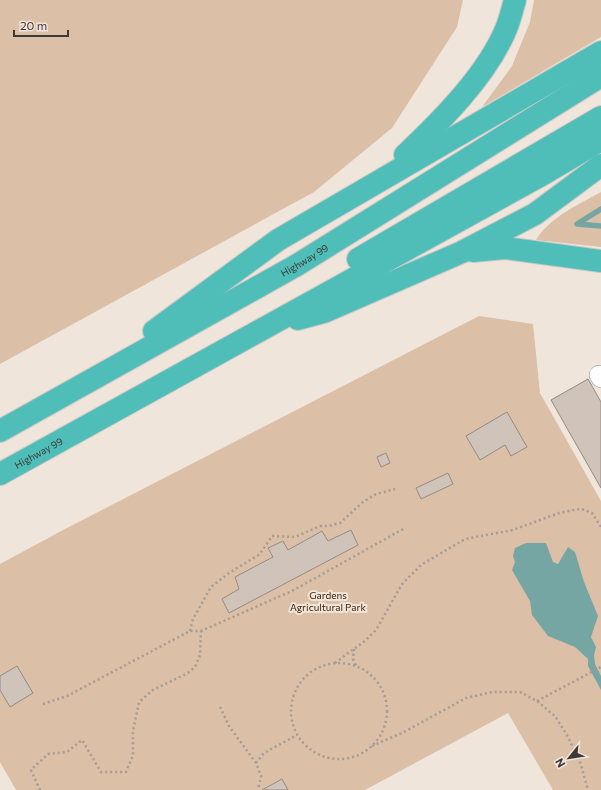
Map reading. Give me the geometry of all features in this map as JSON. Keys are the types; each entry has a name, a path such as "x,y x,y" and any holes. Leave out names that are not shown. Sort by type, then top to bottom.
{"highway":[{"path":"378,181 426,136 461,98 498,47 507,28 515,0"},
{"path":"82,384 278,240 601,52"},
{"name":"Highway 99","path":"0,431 297,265 601,76"},
{"path":"487,147 535,130 601,93"},
{"path":"328,293 358,260 533,155 601,117"},
{"name":"Highway 99","path":"0,474 545,173 601,140"},
{"path":"269,326 324,312 462,252 534,214 601,165"},
{"path":"462,252 505,248 601,261"}],"path":[{"path":"190,631 194,619 211,588 229,573 260,554 272,536 295,537 320,526 329,526 340,523 364,502 376,494 395,489"},
{"path":"334,663 354,649 376,630 402,584 421,565 465,539 513,530 558,513 582,509 592,513 601,527"},
{"path":"43,704 67,696 190,631 201,631 292,591 406,528"},
{"path":"40,790 31,770 48,754 67,752 82,740 86,744 101,772 126,772 133,754 133,731 139,702 153,690 188,674 195,667 200,655 201,631"},
{"path":"354,649 353,659 356,667"},
{"path":"372,746 381,734 386,720 387,706 383,691 375,679 350,664 334,663 319,667 306,676 297,689 292,704 292,720 297,735 306,746 318,754 332,758 346,758 360,754 372,746 404,732 466,698 492,692 520,692 537,701 555,716 568,737 581,765 588,790"},
{"path":"537,701 601,667"},
{"path":"220,707 229,726 256,763 261,776 258,790"},
{"path":"256,763 264,753 297,735"}],"green space":[{"path":"0,0 463,0 457,27 392,128 314,192 0,364"},
{"path":"534,0 601,0 601,37 482,107 512,66 530,22"},
{"path":"601,192 601,247 536,240 549,225 565,212"},
{"name":"Gardens Agricultural Park","path":"479,316 533,324 540,393 601,501 601,790 553,790 508,713 365,790 16,790 0,762 0,564"}],"water":[{"path":"526,543 546,543 553,562 558,564 568,547 575,552 584,582 598,616 591,637 596,647 594,655 595,664 601,676 601,690 588,666 588,659 575,647 548,636 532,615 530,601 512,570 515,562 513,556 515,548"}],"building":[{"path":"588,379 601,402 601,488 551,400"},
{"path":"507,412 527,447 511,456 505,445 480,460 466,436"},
{"path":"386,453 390,463 381,467 377,457"},
{"path":"448,473 453,484 421,499 416,488"},
{"path":"351,530 358,545 229,613 222,599 239,589 235,577 273,557 268,548 283,541 288,550 322,531 328,541"},
{"path":"17,666 33,693 10,707 0,690 0,676"},
{"path":"282,779 288,790 262,790"}],"waterway":[{"path":"601,209 577,224 601,226"}]}
